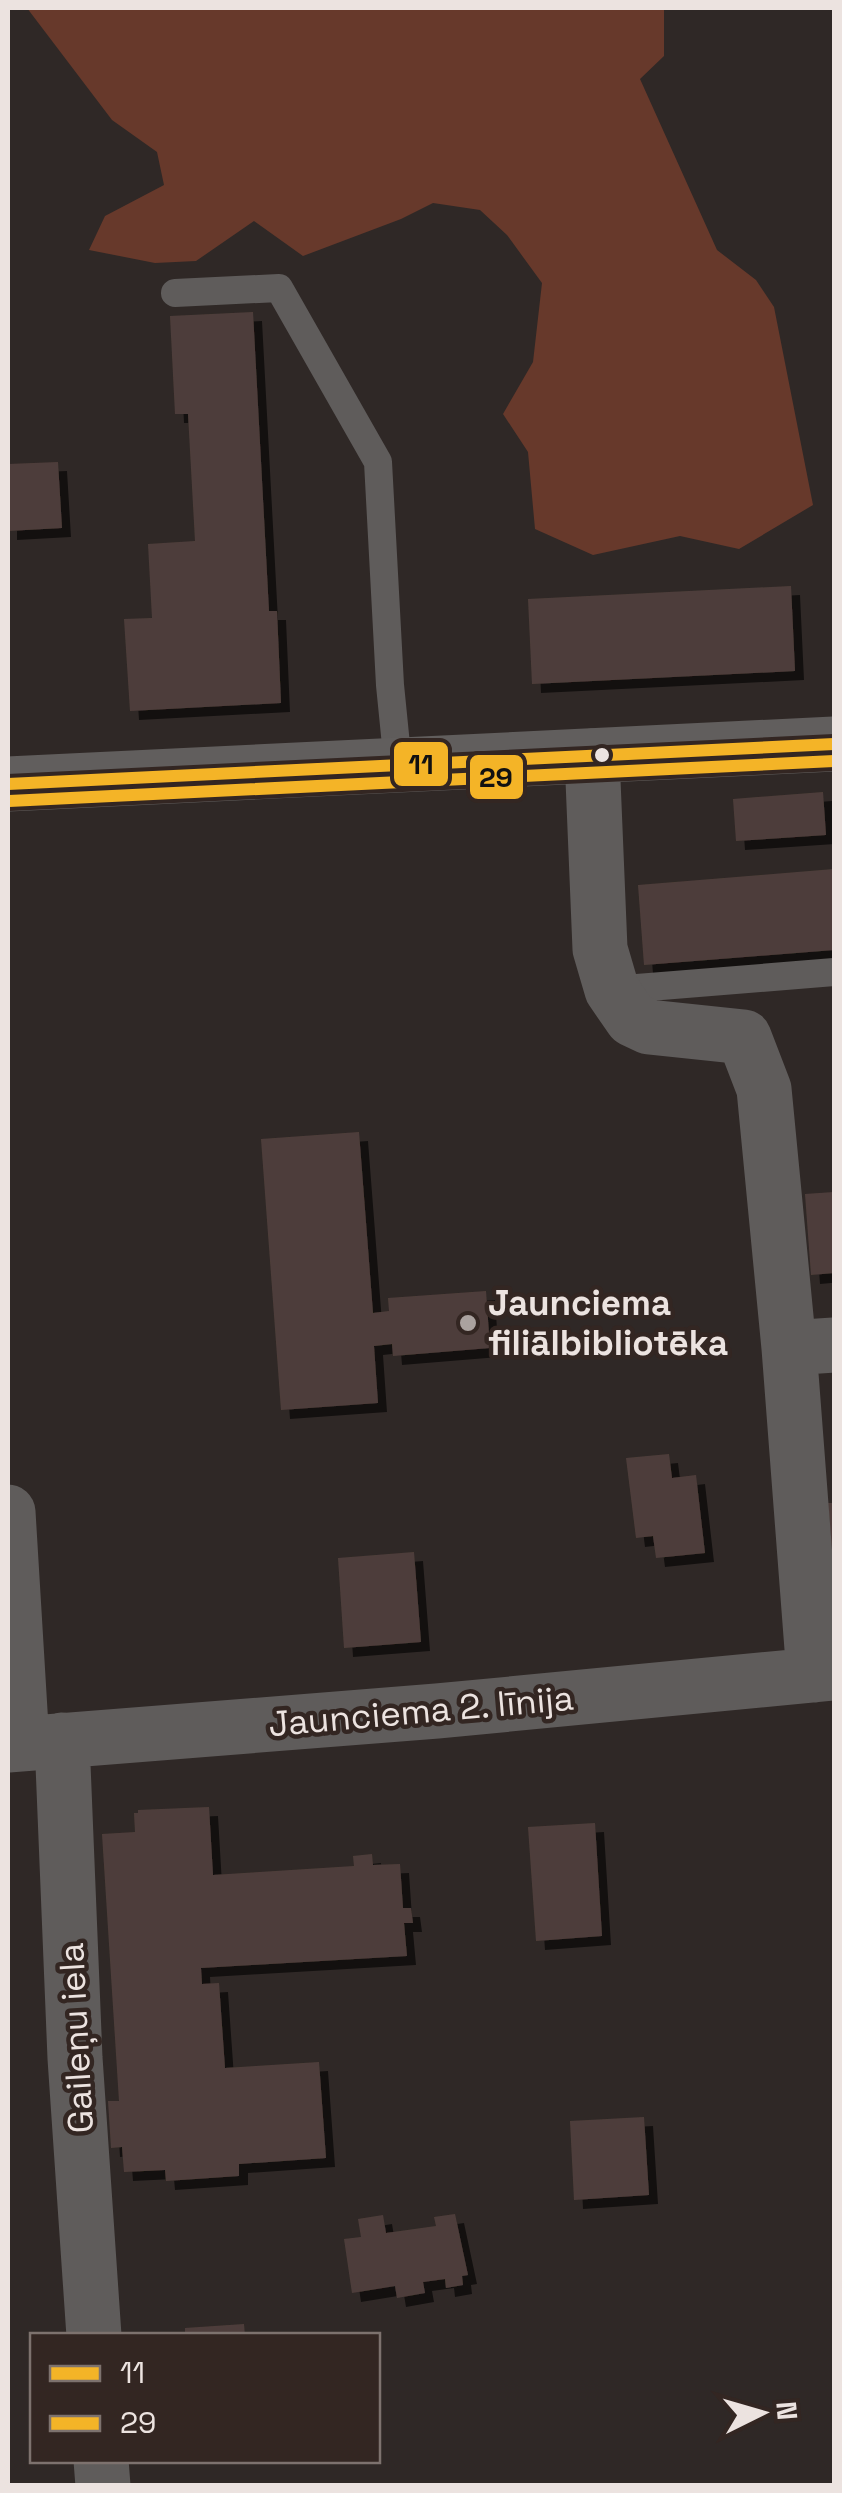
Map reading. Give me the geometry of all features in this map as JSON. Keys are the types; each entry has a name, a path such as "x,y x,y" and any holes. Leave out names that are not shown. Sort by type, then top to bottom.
{"main road":[{"path":"8,784 834,744"}],"street":[{"path":"592,756 600,950 612,990 632,1019 649,1027 744,1037 764,1089 812,1346 824,1674"},
{"name":"Gaileņu iela","path":"8,1512 30,1743 76,2058 94,2333"},
{"name":"Jaunciema 2. līnija","path":"30,1743 436,1711 824,1674"}],"lane":[{"path":"175,293 278,288 378,462 398,765"},
{"path":"612,990 834,972"}],"shaded area":[{"path":"27,8 664,8 664,56 640,79 717,250 756,280 774,307 813,505 739,549 680,536 593,555 535,529 528,452 503,414 533,362 542,283 507,235 480,210 433,203 303,256 254,221 196,261 155,263 89,250 105,216 164,185 157,152 112,120"}],"building":[{"path":"253,312 269,611 277,611 281,703 130,711 124,619 152,618 148,544 195,541 188,414 175,414 170,316"},
{"path":"58,462 62,528 8,531 8,464"},
{"path":"791,586 795,671 532,684 528,599"},
{"path":"823,792 826,835 736,841 733,799"},
{"path":"834,869 834,950 644,965 638,885"},
{"path":"359,1132 373,1313 389,1311 388,1298 486,1291 490,1348 393,1356 392,1344 374,1346 378,1403 281,1410 261,1139"},
{"path":"834,1192 834,1273 811,1275 805,1194"},
{"path":"669,1454 672,1478 696,1475 705,1553 656,1558 653,1536 636,1538 626,1458"},
{"path":"828,1503 834,1503 834,1554 832,1554"},
{"path":"414,1552 421,1642 344,1648 338,1558"},
{"path":"209,1807 213,1875 354,1866 353,1856 372,1854 373,1865 400,1864 403,1908 411,1908 413,1923 404,1923 407,1956 201,1968 202,1984 219,1983 225,2068 319,2062 326,2158 239,2164 239,2176 166,2181 165,2170 124,2172 122,2147 111,2148 108,2101 119,2101 102,1834 135,1832 134,1813 138,1810"},
{"path":"595,1823 602,1936 536,1941 528,1827"},
{"path":"644,2117 649,2195 574,2200 570,2121"},
{"path":"455,2214 468,2275 462,2276 463,2285 446,2288 445,2279 423,2282 425,2293 397,2298 395,2286 352,2293 344,2239 361,2237 358,2219 383,2215 386,2233 436,2226 434,2217"},
{"path":"244,2324 245,2333 185,2333 185,2328"}],"transit line":[{"name":"11","path":"8,784 834,744"},
{"name":"29","path":"9,801 834,761"}],"place":[{"name":"Jaunciema filiālbibliotēka","path":"468,1323"}]}
